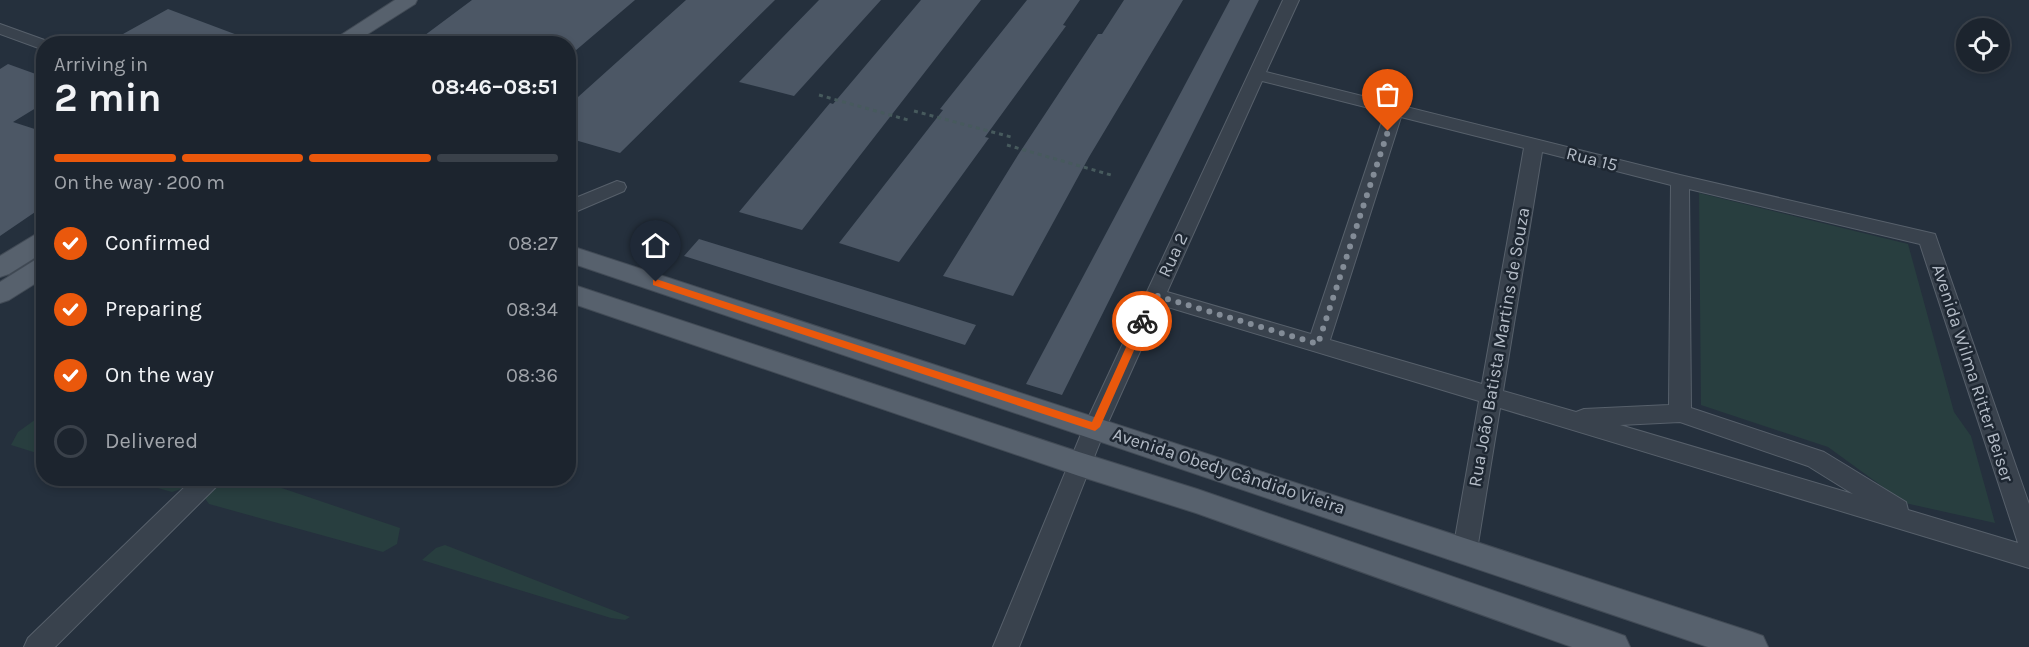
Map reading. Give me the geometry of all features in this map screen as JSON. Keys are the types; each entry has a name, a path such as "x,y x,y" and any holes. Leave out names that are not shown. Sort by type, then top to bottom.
{"main road":[{"path":"351,36 408,0"},
{"path":"366,36 388,14"},
{"path":"0,268 36,245"},
{"name":"Avenida Obedy Cândido Vieira","path":"576,256 1752,647"},
{"path":"0,294 36,271"},
{"path":"576,295 1079,464 1197,501 1614,647"}],"street":[{"name":"Rua 2","path":"1006,647 1095,427 1291,0"},
{"path":"0,29 36,42"},
{"name":"Rua 15","path":"1257,75 1680,181 1928,239"},
{"path":"1318,344 1395,109"},
{"name":"Rua João Batista Martins de Souza","path":"1465,550 1534,144"},
{"path":"1680,181 1680,413"},
{"path":"576,205 617,187"},
{"name":"Avenida Wilma Ritter Beiser","path":"1928,239 2029,540"},
{"path":"1154,295 2029,557"},
{"path":"1569,419 1680,413 1816,459 1923,525"},
{"path":"37,647 202,486"}],"path":[{"path":"819,95 908,120"},
{"path":"914,111 1011,137"},
{"path":"1007,145 1111,175"}],"green space":[{"path":"1699,193 1908,244 1954,412 1971,436 1995,523 1905,503 1828,447 1701,405"},
{"path":"36,419 36,453 11,445 18,432"},
{"path":"151,486 184,486 172,492"},
{"path":"214,486 276,486 400,528 397,544 383,552 209,504 204,497"},
{"path":"445,545 630,617 625,620 611,618 422,560 436,548"}],"building":[{"path":"472,0 635,0 576,50 576,36 424,36"},
{"path":"686,0 775,0 620,153 576,140 576,99"},
{"path":"819,0 881,0 794,96 739,82"},
{"path":"921,0 981,0 802,230 739,212 830,103 833,104"},
{"path":"1027,0 1080,0 1063,25 1066,26 985,137 989,138 899,262 839,243 943,110 940,109"},
{"path":"1124,0 1183,0 1089,157 1013,296 943,276 1018,155 1098,34 1102,34"},
{"path":"1230,0 1259,0 1062,395 1026,384"},
{"path":"168,9 240,36 119,36"},
{"path":"8,64 36,74 36,108 13,122 36,129 36,211 0,236 0,69"},
{"path":"699,239 976,325 965,345 684,256"}],"way so far":[{"path":"1142,321 1154,295 1318,344 1388,131"}],"route":[{"path":"656,282 1095,427 1142,321"}]}
